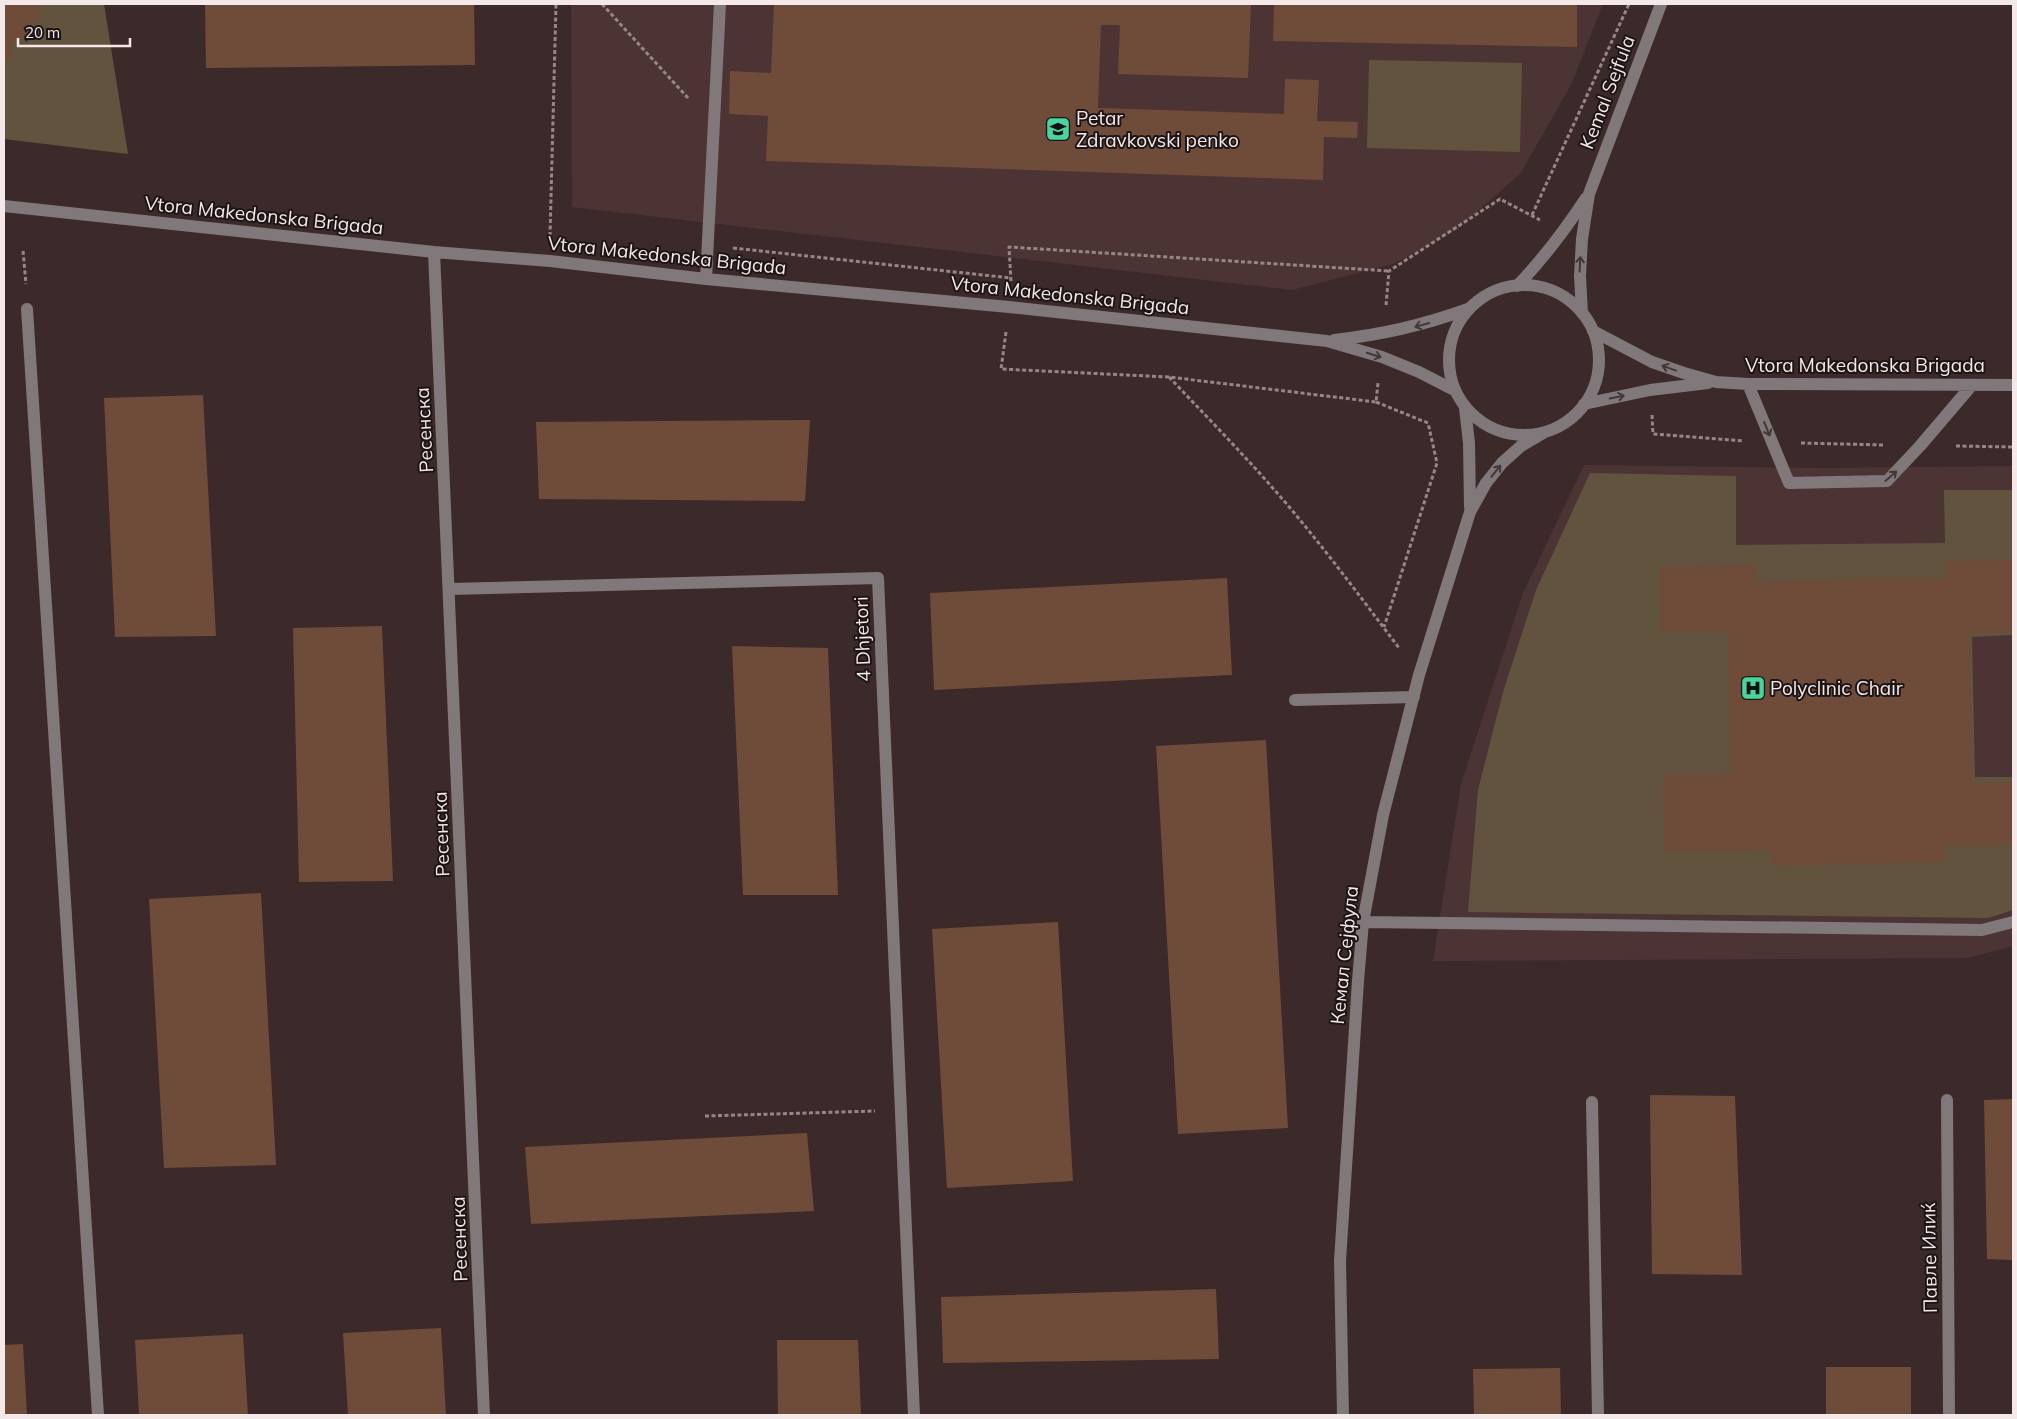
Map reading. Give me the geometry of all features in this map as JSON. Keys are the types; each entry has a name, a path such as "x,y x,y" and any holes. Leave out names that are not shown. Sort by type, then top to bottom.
{"street":[{"path":"706,279 720,4"},
{"name":"Kemal Sejfula","path":"1589,194 1661,4"},
{"path":"1517,286 1542,260 1564,232 1589,194"},
{"path":"1582,313 1580,276 1582,239 1589,194"},
{"name":"Vtora Makedonska Brigada","path":"4,206 434,252 550,261 706,279 1009,307 1327,341 1382,357 1454,390"},
{"name":"Ресенска","path":"434,252 450,589 484,1415"},
{"path":"1470,512 1486,483 1502,463 1521,446 1543,433 1562,425 1579,411 1591,394 1598,374 1598,352 1593,331 1582,313 1566,298 1547,289 1526,285 1505,288 1485,296 1468,309 1456,328 1449,347 1449,369 1454,390 1465,408 1481,422 1500,432 1521,435 1543,433"},
{"path":"27,309 98,1415"},
{"name":"Vtora Makedonska Brigada","path":"1327,341 1383,334 1426,324 1468,309"},
{"name":"Vtora Makedonska Brigada","path":"1593,331 1652,362 1716,382"},
{"name":"Vtora Makedonska Brigada","path":"1584,404 1650,390 1716,382 1748,384 2013,385"},
{"path":"1748,384 1789,483 1887,481 1920,446 1972,385"},
{"path":"1465,408 1469,443 1470,512"},
{"name":"Кемал Сејфула","path":"1343,1415 1340,1261 1363,922 1383,815 1419,675 1470,512"},
{"name":"4 Dhjetori","path":"450,589 878,578 914,1415"},
{"path":"1295,700 1414,697"},
{"path":"1363,922 1982,930 2013,922"},
{"name":"Павле Илиќ","path":"1947,1100 1950,1415"},
{"path":"1592,1102 1598,1415"}],"path":[{"path":"550,261 556,4"},
{"path":"602,4 714,126"},
{"path":"1532,215 1629,4"},
{"path":"708,245 1011,278 1009,247 1390,271 1500,199 1564,232"},
{"path":"23,251 27,309"},
{"path":"1383,334 1390,271"},
{"path":"1009,307 1001,369 1169,377 1376,402 1428,423 1437,463 1384,628"},
{"path":"1376,402 1382,357"},
{"path":"1169,377 1285,503 1354,587 1419,675"},
{"path":"1650,390 1653,434 1772,443 2013,447"},
{"path":"705,1116 900,1110"}],"shaded area":[{"path":"4,4 104,4 128,154 4,139"},
{"name":"Petar Zdravkovski penko","path":"571,4 1603,4 1571,85 1520,174 1456,230 1393,264 1292,290 572,207"},
{"path":"1369,60 1522,63 1520,152 1367,148"},
{"name":"Polyclinic Chair","path":"1584,465 1829,468 2013,466 2013,946 1968,958 1433,961 1461,784 1523,593"},
{"name":"Polyclinic Chair","path":"1590,473 1736,476 1736,545 1945,543 1944,490 2013,490 2013,635 1972,637 1975,777 2013,777 2013,910 1988,918 1468,912 1478,790 1503,692 1536,590"}],"building":[{"path":"4,4 41,4 40,20 32,22 31,39 13,38 12,60 4,60"},
{"path":"205,4 474,4 475,65 206,68"},
{"path":"774,4 1251,4 1248,78 1118,74 1120,25 1101,25 1098,108 1284,114 1285,79 1319,80 1317,121 1358,122 1357,138 1324,137 1323,180 766,161 768,116 729,114 730,71 771,73"},
{"path":"1274,4 1577,4 1577,47 1273,41"},
{"path":"203,395 216,636 115,637 104,398"},
{"path":"810,420 805,501 539,499 536,422"},
{"path":"2013,560 2013,632 1969,633 1972,783 2013,782 2013,844 1944,846 1945,862 1773,866 1773,850 1664,852 1663,775 1731,774 1728,631 1662,632 1660,567 1754,565 1755,582 1946,578 1946,561"},
{"path":"1227,578 1232,675 934,690 930,593"},
{"path":"382,626 393,881 299,882 293,628"},
{"path":"732,646 828,648 838,895 743,895"},
{"path":"1266,740 1288,1128 1178,1134 1156,746"},
{"path":"261,893 276,1165 164,1168 149,899"},
{"path":"1058,922 1073,1181 947,1188 932,929"},
{"path":"1650,1095 1735,1096 1742,1275 1652,1274"},
{"path":"2013,1099 2013,1260 1987,1259 1984,1100"},
{"path":"807,1133 814,1211 531,1224 525,1147"},
{"path":"1216,1289 1219,1359 943,1363 941,1297"},
{"path":"441,1328 446,1415 348,1415 343,1333"},
{"path":"243,1334 248,1415 139,1415 135,1340"},
{"path":"777,1340 858,1340 861,1415 778,1415"},
{"path":"23,1344 27,1415 4,1415 4,1345"},
{"path":"1826,1367 1911,1367 1911,1415 1826,1415"},
{"path":"1560,1368 1561,1415 1474,1415 1473,1369"}],"place":[{"name":"Petar Zdravkovski penko","path":"1058,129"},
{"name":"Polyclinic Chair","path":"1753,688"}]}
